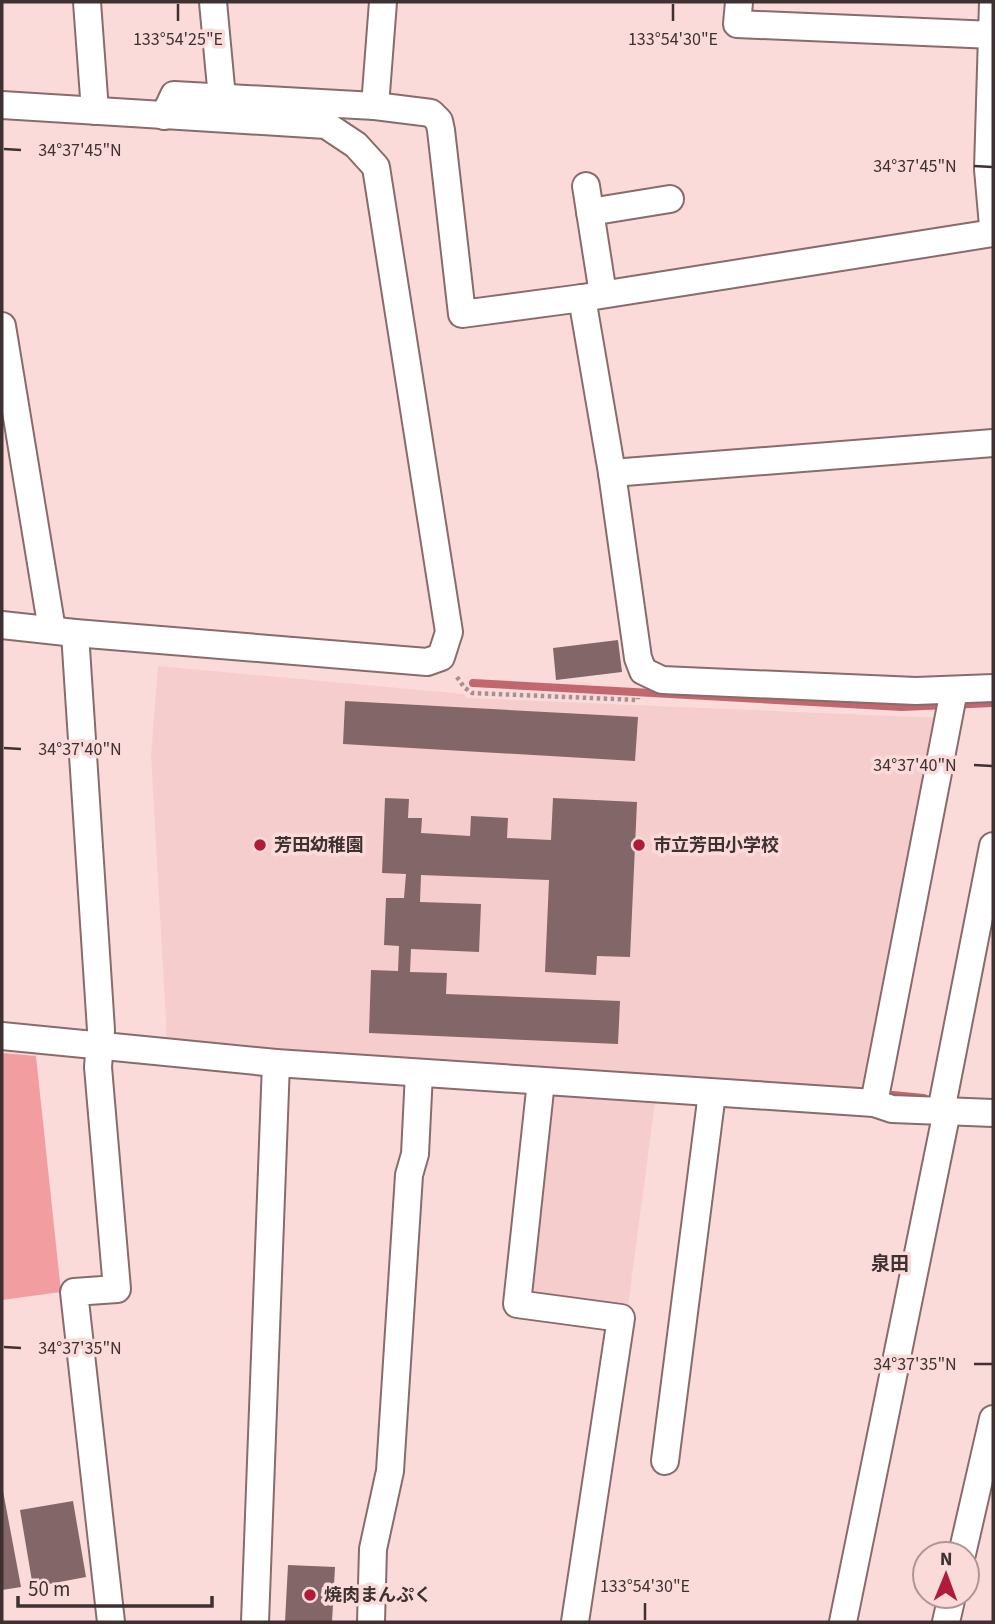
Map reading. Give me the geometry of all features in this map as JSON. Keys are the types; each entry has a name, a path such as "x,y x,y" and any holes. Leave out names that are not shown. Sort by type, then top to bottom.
{"street":[{"path":"87,2 95,111"},
{"path":"213,2 222,98"},
{"path":"375,106 383,2"},
{"path":"738,2 737,24 992,35"},
{"path":"993,2 993,226"},
{"path":"164,116 174,95 375,106 431,113 439,121 462,314 993,233"},
{"path":"2,105 326,125 356,145 376,167 449,632 442,657 428,662 2,625"},
{"path":"586,186 590,212 592,296 612,473 638,658 643,671 662,680 880,690 952,699 993,688"},
{"path":"590,212 670,199"},
{"path":"2,326 64,631 101,1030 98,1067 117,1289 74,1292 111,1622"},
{"path":"612,473 993,443"},
{"path":"874,1103 952,699"},
{"path":"843,1622 993,846"},
{"path":"2,1036 276,1063 874,1103 892,1109 944,1105 993,1114"},
{"path":"255,1622 276,1063"},
{"path":"371,1622 373,1549 390,1471 409,1175 415,1154 419,1073"},
{"path":"541,1082 517,1304 621,1318 575,1622"},
{"path":"665,1461 712,1093"},
{"path":"965,1540 993,1419"}],"path":[{"path":"442,657 464,687 472,693 638,700 638,696"}],"shaded area":[{"name":"市立芳田小学校","path":"158,666 464,694 466,698 939,718 867,1089 286,1049 167,1038 151,755"},
{"path":"2,1053 36,1056 61,1292 2,1300"},
{"path":"547,1094 655,1102 628,1306 526,1295"}],"building":[{"path":"618,640 622,672 556,680 553,648"},
{"path":"345,701 638,717 635,761 343,744"},
{"path":"385,798 409,799 408,818 422,818 421,833 470,836 471,816 508,818 507,838 551,840 553,798 637,802 630,957 597,956 596,975 545,972 549,880 421,875 420,902 481,904 479,952 411,949 410,972 447,973 446,994 620,1001 618,1044 369,1033 371,970 398,971 399,946 384,945 386,898 404,898 406,874 382,873"},
{"path":"2,1491 21,1587 2,1590"},
{"path":"73,1501 86,1577 33,1587 20,1510"},
{"name":"焼肉まんぷく","path":"288,1565 335,1567 332,1622 285,1622"}],"waterway":[{"path":"473,683 902,707 993,703"},
{"path":"893,1095 924,1098"}],"place":[{"name":"芳田幼稚園","path":"260,845"},
{"name":"市立芳田小学校","path":"639,845"},
{"name":"焼肉まんぷく","path":"310,1595"}],"district":[{"name":"泉田","path":"890,1263"}]}
